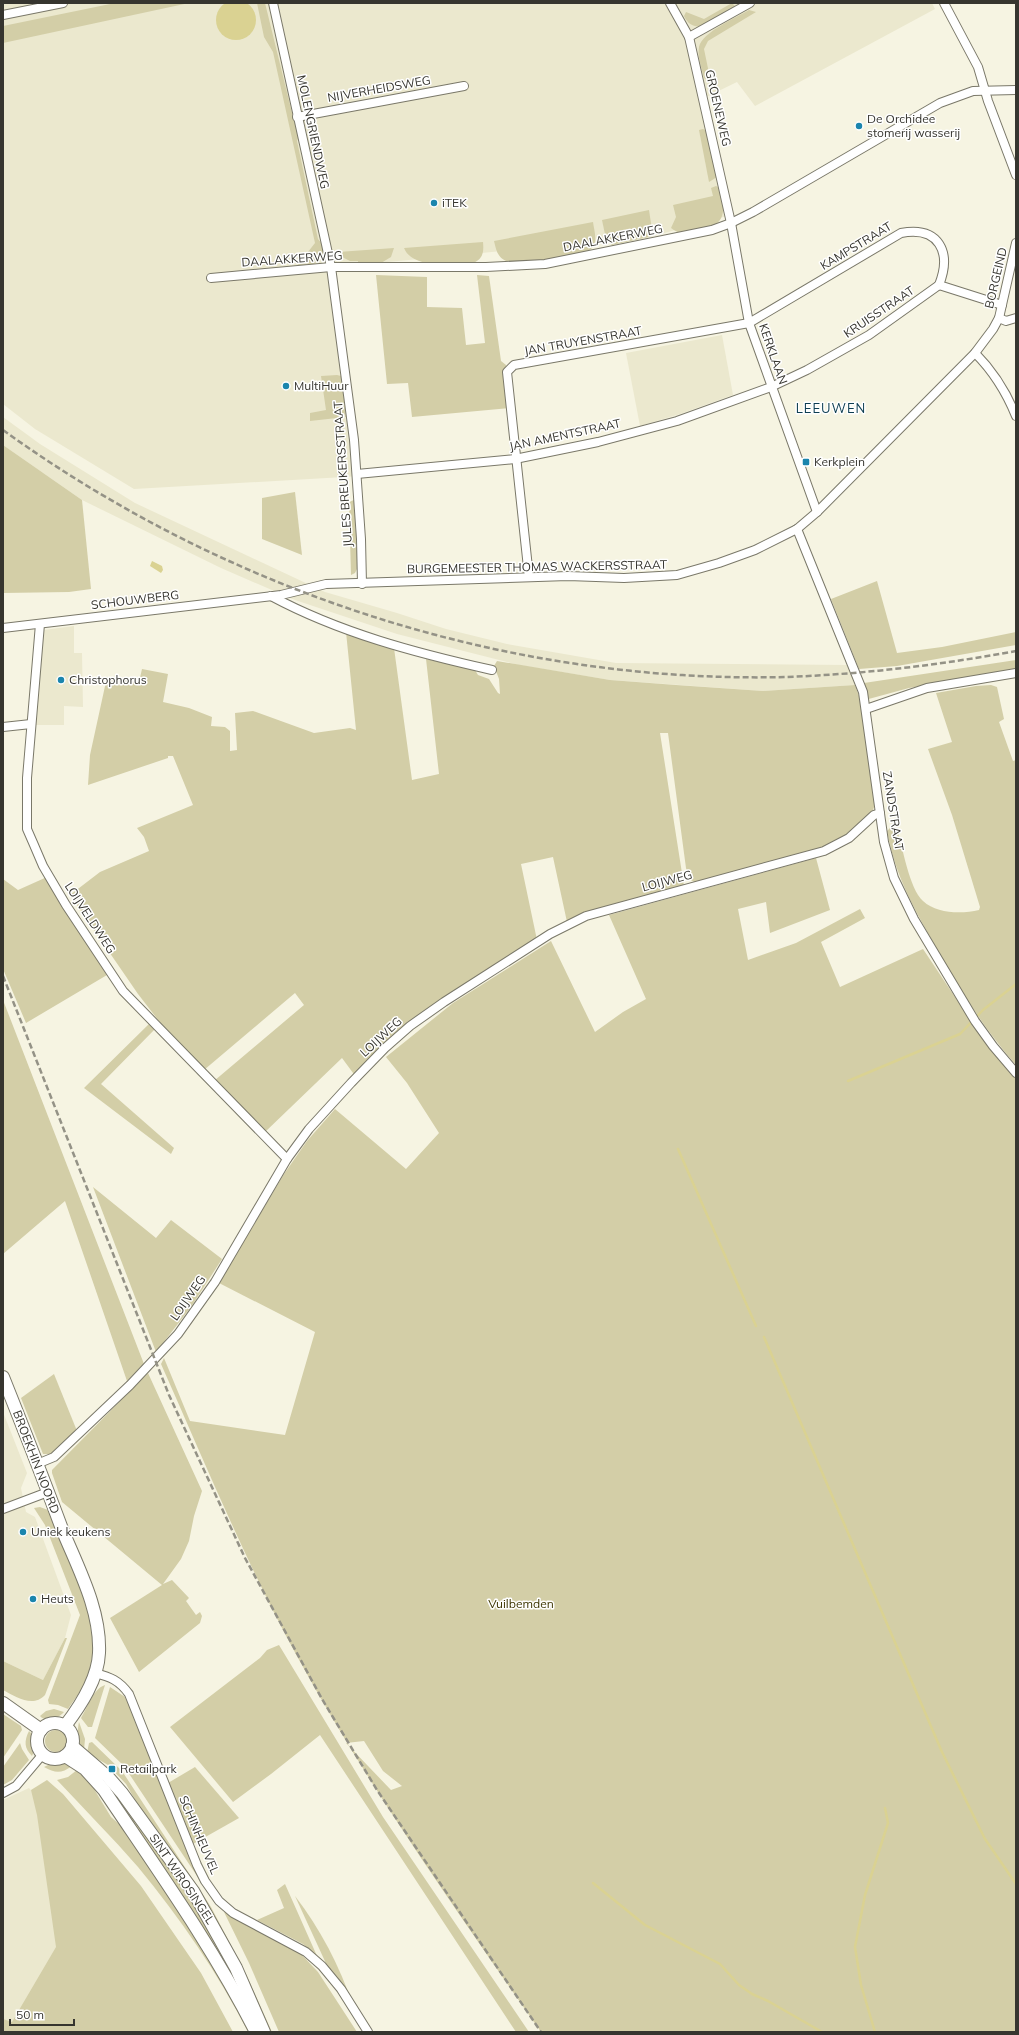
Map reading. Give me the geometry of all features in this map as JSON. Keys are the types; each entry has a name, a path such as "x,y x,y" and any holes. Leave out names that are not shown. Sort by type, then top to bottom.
{"main road":[{"name":"BROEKHIN NOORD","path":"3,1377 94,1611 98,1630 99,1654 95,1673 84,1698 65,1726"},
{"path":"3,1703 41,1730"},
{"path":"53,1723 65,1726 72,1735 72,1746 65,1756 54,1759 43,1754 38,1742 41,1730 53,1723"},
{"name":"SINT WIROSINGEL","path":"72,1746 108,1777 122,1793 193,1891 233,1961 264,2032"},
{"name":"SINT WIROSINGEL","path":"65,1756 85,1769 104,1790 218,1964 256,2032"}],"street":[{"path":"3,15 62,3"},
{"name":"MOLENGRIENDWEG","path":"273,3 331,267"},
{"name":"GROENEWEG","path":"670,3 689,38 731,223"},
{"path":"689,38 750,3"},
{"path":"944,3 978,67 984,90 1016,175"},
{"name":"NIJVERHEIDSWEG","path":"297,117 464,86"},
{"path":"984,90 1016,90"},
{"name":"DAALAKKERWEG","path":"211,278 331,267 486,267 545,264 712,230 731,223 927,109 973,91 984,90"},
{"name":"KERKLAAN","path":"731,223 749,323 817,512"},
{"name":"KAMPSTRAAT","path":"749,323 901,233 914,230 931,236 940,246 945,260 944,272 940,285"},
{"name":"BORGEIND","path":"999,318 1016,244"},
{"name":"JULES BREUKERSSTRAAT","path":"331,267 347,379 357,474 362,584"},
{"path":"940,285 1002,305"},
{"name":"KRUISSTRAAT","path":"772,387 825,361 869,335 940,285"},
{"path":"999,318 1006,321 1016,318"},
{"name":"BURGEMEESTER THOMAS WACKERSSTRAAT","path":"289,592 326,584 568,576 624,578 677,575 719,563 754,550 796,529 817,512 975,353 993,329 999,318"},
{"name":"JAN TRUYENSTRAAT","path":"529,577 515,459 507,372 514,365 749,323"},
{"path":"975,353 1010,403 1016,416"},
{"name":"JAN AMENTSTRAAT","path":"357,474 515,459 598,442 677,421 772,387"},
{"name":"ZANDSTRAAT","path":"796,529 863,692 884,842 894,878 914,919 975,1021 993,1046 1016,1073"},
{"name":"SCHOUWBERG","path":"3,628 271,596 289,592"},
{"path":"271,596 315,618 357,633 431,656 492,670"},
{"name":"LOIJVELDWEG","path":"40,624 27,778 27,829 43,866 75,918 123,990 287,1159"},
{"path":"866,709 927,688 1016,673"},
{"path":"3,727 31,724"},
{"name":"LOIJWEG","path":"37,1464 54,1457 130,1385 178,1334 215,1282 287,1159 309,1129 351,1083 405,1031 444,1002 550,934 586,916 824,852 849,838 874,815 880,813"},
{"path":"3,1509 48,1492"},
{"name":"SCHINHEUVEL","path":"95,1673 113,1678 122,1684 129,1694 197,1865 205,1881 219,1901 233,1913 306,1952 341,1989 368,2032"},
{"path":"3,1793 16,1786 43,1754"}],"shaded area":[{"path":"232,0 240,0 247,3 253,9 256,20 253,31 247,37 240,40 232,40 225,37 219,31 216,24 216,16 219,9 225,3"},
{"path":"3,3 932,3 935,9 755,106 737,82 700,100 727,216 650,237 335,267 361,476 134,489 35,429 3,404"},
{"path":"722,335 733,395 680,414 640,426 626,353"},
{"path":"3,417 40,444 135,503 325,592 446,629 507,644 616,663 847,665 855,685 763,691 610,680 519,665 397,634 295,600 221,568 82,500 3,445"},
{"path":"152,561 162,566 163,570 161,573 150,566"},
{"name":"Christophorus","path":"74,626 74,653 82,653 83,707 64,706 64,725 35,725 44,630"},
{"path":"3,1412 27,1473 21,1488 26,1512 35,1517 71,1615 65,1638 43,1680 3,1661"},
{"path":"29,1788 36,1796 69,2010 39,2032 3,2021 3,1800"}],"green space":[{"path":"115,3 189,3 3,43 3,26"},
{"path":"257,3 265,3 294,121 299,135 297,141 318,239 323,245 323,255 312,266 297,266 315,243 273,52 264,37"},
{"path":"732,3 735,6 734,9 714,21 700,26 694,26 689,23 684,16 686,12 704,19"},
{"path":"749,10 756,12 708,41 704,49 711,83 704,78 700,62 699,47 701,41 728,21"},
{"path":"703,129 707,131 717,177 709,182 699,130"},
{"path":"716,186 720,188 723,209 722,216 716,224 699,231 687,233 682,233 671,228 676,217 673,205 713,196 711,188"},
{"path":"649,210 652,230 649,237 612,245 606,239 602,220"},
{"path":"593,222 595,242 592,248 576,256 564,259 536,263 513,263 506,261 501,257 497,252 494,241"},
{"path":"483,242 482,255 473,263 434,264 424,262 416,260 409,255 404,248"},
{"path":"394,248 391,257 381,263 358,263 358,261 350,261 338,255 338,252"},
{"path":"376,275 427,277 427,307 462,308 466,345 485,343 477,275 489,276 501,361 506,365 510,408 412,417 408,383 387,384"},
{"path":"321,376 341,376 346,417 310,421 310,413 326,410"},
{"path":"3,445 82,500 91,589 69,592 3,593"},
{"path":"295,492 302,555 262,539 262,498"},
{"path":"354,500 358,567 355,573 351,575 349,502"},
{"path":"877,581 897,653 942,647 1016,632 1016,645 897,666 859,669 831,599"},
{"path":"346,632 394,648 412,780 439,774 426,659 475,670 478,675 489,679 500,694 499,679 494,666 497,661 610,680 763,691 855,685 863,707 875,805 872,812 845,836 823,848 696,883 689,879 686,868 668,733 660,733 684,886 567,922 553,857 521,864 537,940 433,1007 356,1077 342,1058 264,1133 214,1081 304,1005 295,993 204,1070 162,1025 138,994 70,895 100,872 149,851 144,837 137,828 193,805 173,756 168,756 168,758 88,785 90,755 107,677 139,682 142,669 168,674 163,702 189,708 212,717 211,726 225,727 230,731 230,751 237,750 235,713 253,711 314,733 350,728 356,730"},
{"path":"1016,660 1016,670 909,688 865,700 864,683"},
{"path":"991,685 997,687 1004,719 999,722 1013,761 1016,760 1016,1065 994,1038 964,994 921,920 895,864 887,831 890,828 897,829 910,878 918,895 923,901 942,911 965,912 979,910 980,907 952,815 928,749 952,742 936,693"},
{"name":"Vuilbemden","path":"816,858 830,910 770,933 766,902 738,909 748,960 796,943 860,909 865,918 821,942 840,987 923,949 981,1036 1016,1079 1016,2032 541,2032 477,1941 384,1802 350,1747 391,1790 402,1786 383,1771 364,1741 347,1743 298,1658 261,1586 226,1512 161,1364 164,1358 190,1421 285,1435 315,1332 219,1283 284,1174 307,1141 335,1109 406,1169 439,1133 407,1083 386,1057 453,1003 551,941 595,1032 623,1012 646,999 609,915"},
{"path":"47,877 58,899 107,975 26,1023 3,969 3,879 18,890"},
{"path":"3,1000 144,1364 127,1381 65,1201 3,1254"},
{"path":"151,1022 156,1028 101,1084 174,1148 171,1154 84,1088"},
{"path":"93,1187 156,1238 171,1220 222,1259 191,1307 156,1352"},
{"path":"148,1373 202,1491 194,1516 189,1541 181,1559 163,1584 172,1580 189,1598 186,1601 196,1615 200,1612 202,1616 200,1623 139,1672 110,1618 162,1585 62,1502 52,1470"},
{"path":"54,1374 77,1431 53,1454 43,1454 21,1398"},
{"path":"40,1507 48,1510 52,1517 77,1576 85,1597 93,1639 92,1660 86,1680 68,1709 58,1705 49,1704 48,1700 80,1615 45,1525 34,1508"},
{"path":"65,1638 67,1638 45,1695 35,1701 30,1701 19,1698 3,1690 3,1661 43,1680"},
{"path":"279,1645 383,1817 529,2032 516,2032 320,1735 233,1802 170,1727 260,1658 267,1650"},
{"path":"105,1685 92,1727 88,1727 81,1718 94,1694"},
{"path":"110,1687 125,1697 132,1711 199,1879 124,1766 95,1738"},
{"path":"54,1709 64,1712 59,1717 49,1720 40,1716 46,1711"},
{"path":"3,1714 21,1726 22,1730 3,1758"},
{"path":"79,1722 85,1739 84,1750 78,1737"},
{"path":"56,1730 64,1733 67,1741 64,1749 56,1752 48,1749 45,1741 48,1733"},
{"path":"29,1731 35,1740 32,1756 26,1747 26,1738"},
{"path":"92,1742 122,1771 211,1907 246,1974 272,2032 267,2032 126,1784 108,1765 87,1753 89,1743"},
{"path":"20,1743 29,1760 12,1780 3,1785 3,1767"},
{"path":"65,1762 72,1766 58,1772 44,1767 52,1763"},
{"path":"195,1767 239,1818 193,1844 168,1783"},
{"path":"77,1770 88,1779 111,1817 128,1832 216,1968 252,2032 248,2032 224,1988 198,1946 154,1886 57,1780 68,1777"},
{"path":"101,1774 197,1905 247,2000"},
{"path":"47,1780 63,1794 141,1886 201,1973 233,2032 3,2032 3,2019 12,2022 56,1947 37,1815 31,1790"},
{"path":"285,1884 317,1956 303,1944 257,1920 284,1908 277,1890"},
{"path":"295,1896 313,1922 328,1948 342,1976 353,2005 329,1970"},
{"path":"224,1912 301,1954 318,1972 357,2032 279,2032 249,1963"}],"waterway":[{"path":"848,1081 960,1034 983,1010 1016,984"},
{"path":"678,1149 756,1326"},
{"path":"764,1337 942,1752 985,1839 1016,1884"},
{"path":"875,2032 861,1985 855,1947 865,1895 888,1823 885,1808"},
{"path":"593,1883 645,1925 720,1964 739,1985 752,1994 768,2001 822,2032"}],"railway":[{"path":"3,430 90,488 182,538 277,582 375,617 476,645 579,664 682,675 787,677 845,674 902,668 959,661 1016,651"},
{"path":"3,976 169,1395 245,1558 322,1699 377,1790 541,2032"}],"place":[{"name":"De Orchidee stomerij wasserij","path":"859,126"},
{"name":"iTEK","path":"434,203"},
{"name":"MultiHuur","path":"286,386"},
{"name":"Kerkplein","path":"806,462"},
{"name":"Christophorus","path":"61,680"},
{"name":"Uniek keukens","path":"23,1532"},
{"name":"Heuts","path":"33,1599"},
{"name":"Retailpark","path":"112,1769"}],"district":[{"name":"LEEUWEN","path":"831,408"}]}
